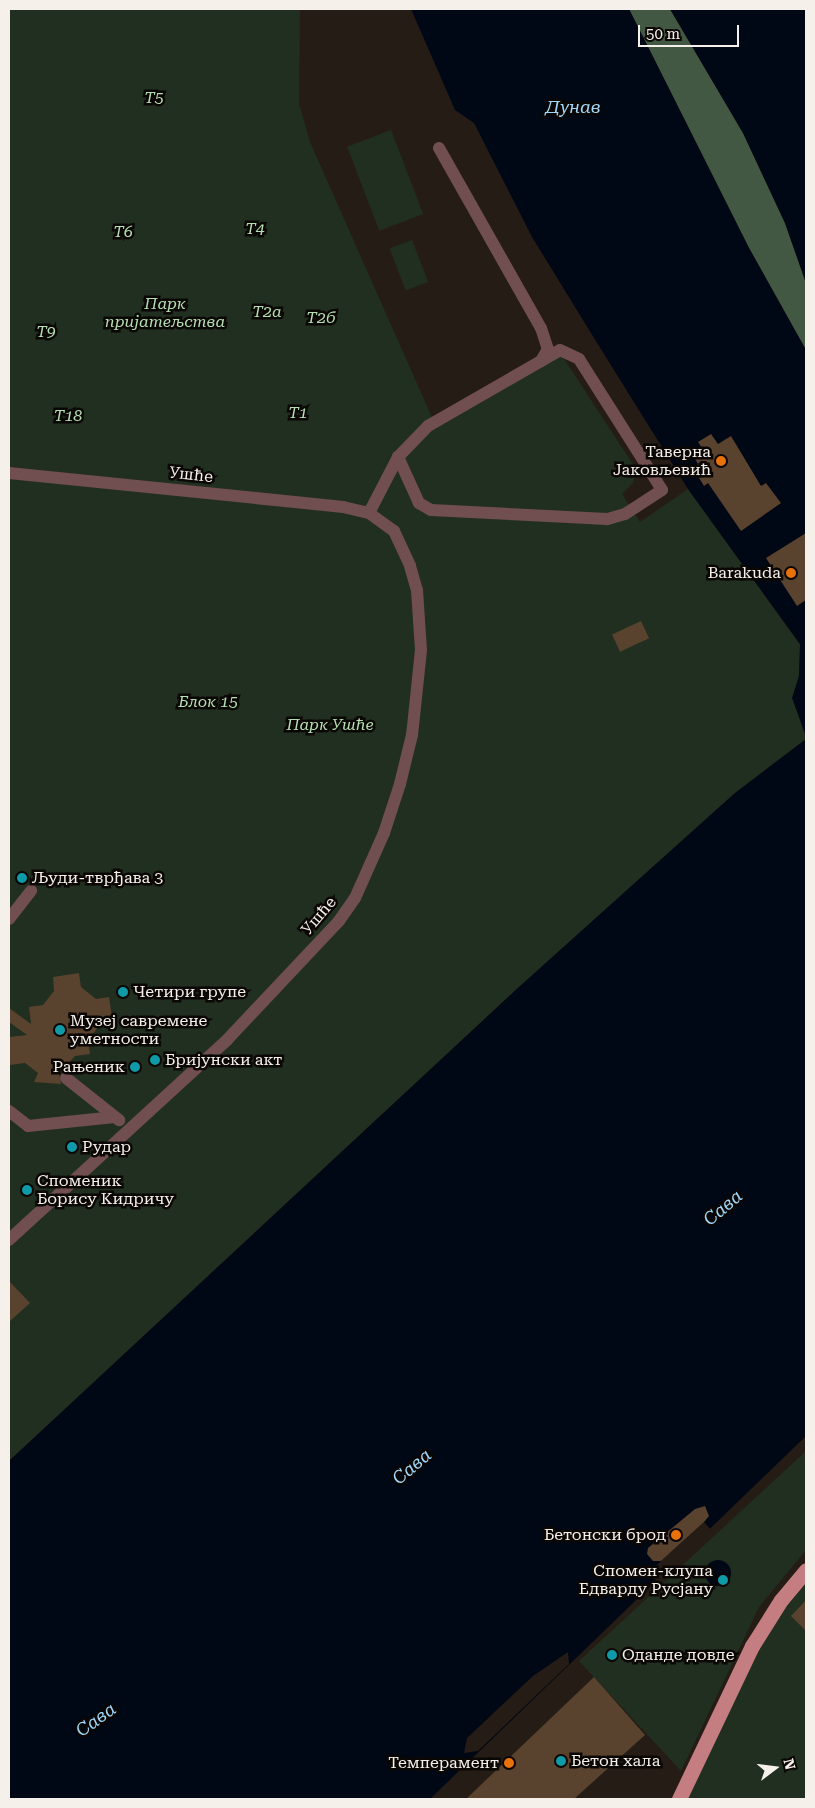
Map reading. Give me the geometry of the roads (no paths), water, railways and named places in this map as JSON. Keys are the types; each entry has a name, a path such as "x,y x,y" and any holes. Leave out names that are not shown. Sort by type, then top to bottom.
{"main road":[{"path":"679,1799 752,1646 781,1600 806,1570"}],"street":[{"path":"439,148 541,328 548,348 541,361"},
{"path":"369,513 398,457 428,426 560,350 579,359 662,490 625,514 607,518 431,510 419,502 398,457"},
{"name":"Ушће","path":"9,473 343,507 369,513 394,531 403,547 417,590 420,617 420,658 412,735 384,833 356,896 339,921 227,1040 9,1240"},
{"path":"9,919 31,892"},
{"path":"66,1078 116,1117 128,1129"},
{"path":"9,1111 28,1126 116,1117"}],"water":[{"name":"Дунав","path":"411,9 629,9 749,248 806,350 806,736 792,698 799,676 800,644 688,489 532,237 474,123 455,110"},
{"path":"670,9 806,9 806,283 785,223 743,133"},
{"name":"Сава","path":"806,739 806,1436 430,1799 9,1799 9,1461 519,987 735,793"},
{"path":"718,1560 728,1563 731,1573 728,1583 718,1586 708,1583 705,1573 708,1563"}],"place":[{"name":"Таверна Јаковљевић","path":"721,461"},
{"name":"Barakuda","path":"791,573"},
{"name":"Људи-тврђава 3","path":"22,878"},
{"name":"Четири групе","path":"123,992"},
{"name":"Музеј савремене уметности","path":"60,1030"},
{"name":"Бријунски акт","path":"155,1060"},
{"name":"Рањеник","path":"135,1067"},
{"name":"Рудар","path":"72,1147"},
{"name":"Споменик Борису Кидричу","path":"27,1190"},
{"name":"Бетонски брод","path":"676,1535"},
{"name":"Спомен-клупа Едварду Русјану","path":"723,1580"},
{"name":"Оданде довде","path":"612,1655"},
{"name":"Бетон хала","path":"561,1761"},
{"name":"Темперамент","path":"509,1763"}],"park label":[{"name":"Т5","path":"154,98"},
{"name":"Т4","path":"255,229"},
{"name":"Т6","path":"123,232"},
{"name":"Т2а","path":"267,312"},
{"name":"Парк пријатељства","path":"165,313"},
{"name":"Т2б","path":"321,318"},
{"name":"Т9","path":"46,332"},
{"name":"Т1","path":"298,413"},
{"name":"Т18","path":"68,416"},
{"name":"Блок 15","path":"208,702"},
{"name":"Парк Ушће","path":"330,725"}]}
